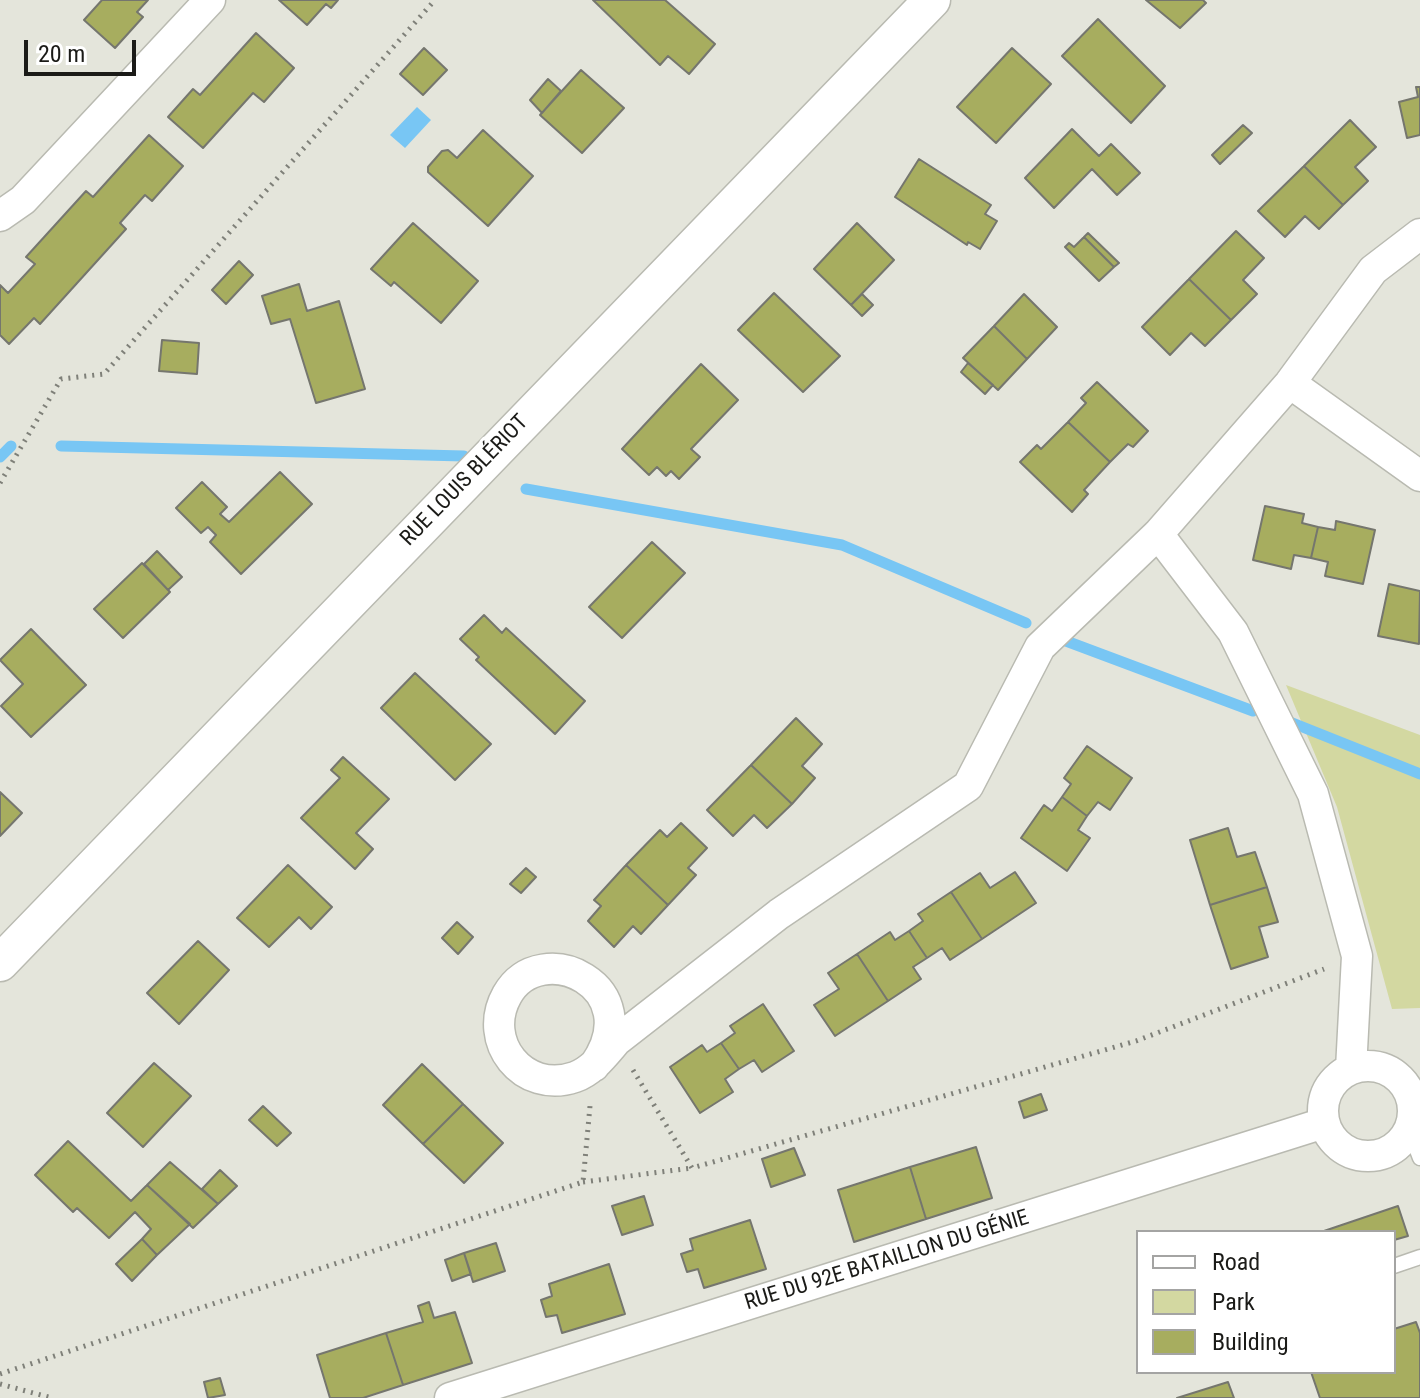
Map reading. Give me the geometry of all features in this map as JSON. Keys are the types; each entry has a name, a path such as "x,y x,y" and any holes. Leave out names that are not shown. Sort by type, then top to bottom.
{"street":[{"path":"0,216 23,200 210,0"},
{"name":"RUE LOUIS BLÉRIOT","path":"0,963 932,0"},
{"path":"594,1066 616,1041 779,914 968,786 1040,647 1158,534 1290,383 1373,270 1420,234"},
{"path":"1290,383 1420,476"},
{"path":"1158,534 1233,632 1313,794 1357,956 1351,1069"},
{"path":"1368,1066 1387,1071 1400,1080 1412,1101 1409,1129 1392,1149 1368,1156 1348,1152 1335,1142 1324,1123 1322,1108 1327,1090 1351,1069 1368,1066"},
{"name":"RUE DU 92E BATAILLON DU GÉNIE","path":"450,1398 1324,1123"}],"lane":[{"path":"1409,1129 1420,1158"},
{"path":"1396,1265 1420,1257"}],"path":[{"path":"0,483 61,379 104,374 435,0"},
{"path":"0,1374 583,1182 692,1168 1136,1041 1357,956"},
{"path":"616,1041 692,1168"},
{"path":"583,1182 594,1066"},
{"path":"0,1384 52,1398"}],"green space":[{"path":"1286,685 1420,735 1420,1008 1392,1009 1337,807"}],"water":[{"path":"417,107 431,120 405,148 390,135"}],"building":[{"path":"102,0 148,0 137,12 143,17 115,48 84,20"},
{"path":"279,0 338,0 331,8 326,4 307,25"},
{"path":"593,0 665,0 715,44 689,74 668,56 660,65"},
{"path":"1146,0 1203,0 1206,3 1180,28"},
{"path":"1098,19 1165,86 1131,123 1062,56"},
{"path":"256,33 294,68 264,102 253,93 203,148 168,117 193,89 200,95"},
{"path":"424,48 447,70 423,95 400,74"},
{"path":"1012,48 1051,84 996,143 957,107"},
{"path":"581,70 624,108 582,153 540,115"},
{"path":"548,79 561,91 542,113 530,100"},
{"path":"1416,87 1420,87 1420,135 1407,138 1399,102 1418,97"},
{"path":"1350,120 1376,147 1355,167 1368,181 1343,205 1304,166"},
{"path":"1243,125 1252,133 1220,164 1212,155"},
{"path":"1072,129 1099,156 1111,144 1140,173 1117,195 1092,169 1054,208 1025,178"},
{"path":"483,130 533,176 488,226 428,172 428,167 442,151 448,150 457,158"},
{"path":"149,135 183,166 152,201 145,195 120,223 126,229 40,324 34,318 9,344 0,335 0,285 8,293 35,264 26,257 86,191 93,197"},
{"path":"919,159 991,205 985,214 997,221 980,249 968,242 967,245 895,197"},
{"path":"1304,166 1343,205 1319,229 1305,216 1285,237 1258,211"},
{"path":"413,223 478,281 441,323 394,282 391,286 371,269"},
{"path":"857,223 894,260 851,305 814,269"},
{"path":"1236,231 1264,258 1243,280 1257,294 1231,320 1189,279"},
{"path":"1088,233 1119,263 1114,267 1084,237"},
{"path":"1084,237 1114,267 1099,281 1065,247 1069,243 1074,247"},
{"path":"239,261 253,275 226,304 212,290"},
{"path":"1189,279 1231,320 1205,346 1191,333 1170,355 1142,327"},
{"path":"299,284 307,311 339,301 365,389 316,403 290,319 271,324 262,296"},
{"path":"774,293 840,356 803,392 738,330"},
{"path":"862,294 873,305 862,316 851,305"},
{"path":"1024,294 1057,327 1027,359 994,326"},
{"path":"994,326 1027,359 998,390 963,358"},
{"path":"162,340 199,343 197,374 159,371"},
{"path":"968,363 993,385 985,394 961,372"},
{"path":"701,364 738,400 691,449 700,457 679,479 671,471 666,476 657,467 649,475 622,449"},
{"path":"1097,382 1148,431 1133,447 1128,444 1110,462 1068,422 1086,403 1081,398"},
{"path":"1068,422 1110,462 1084,490 1088,494 1072,512 1020,462 1037,445 1041,449"},
{"path":"280,472 312,504 241,574 210,542 216,535 208,527 201,533 176,508 202,482 227,507 220,514 229,522"},
{"path":"1265,506 1304,514 1302,523 1318,527 1311,558 1294,555 1291,569 1253,560"},
{"path":"1336,521 1375,530 1363,584 1325,576 1328,562 1311,558 1318,527 1335,530"},
{"path":"652,542 685,573 622,638 589,607"},
{"path":"157,551 182,577 168,590 144,564"},
{"path":"142,563 170,592 123,638 94,609"},
{"path":"1389,584 1420,591 1419,644 1378,636"},
{"path":"484,615 502,633 506,628 585,701 555,734 476,660 479,657 460,639"},
{"path":"31,629 86,685 31,737 1,706 23,684 0,660"},
{"path":"415,673 491,744 455,780 381,708"},
{"path":"796,718 822,744 802,766 815,778 792,804 751,765"},
{"path":"1087,746 1132,778 1110,810 1098,802 1087,816 1062,797 1071,784 1064,778"},
{"path":"343,757 389,799 356,833 373,849 355,869 301,818 340,778 331,770"},
{"path":"751,765 792,804 767,828 754,815 733,836 707,810"},
{"path":"0,792 22,813 0,836"},
{"path":"1062,797 1087,816 1078,830 1090,838 1067,871 1021,838 1044,805 1052,811"},
{"path":"681,823 707,848 688,868 696,875 668,905 626,865 660,830 667,837"},
{"path":"1228,828 1237,857 1255,852 1267,887 1210,905 1190,840"},
{"path":"288,865 332,907 311,929 299,917 269,947 237,918"},
{"path":"626,865 668,905 641,934 633,926 614,947 588,921 601,906 594,900"},
{"path":"526,868 536,877 521,893 510,884"},
{"path":"1015,872 1036,903 982,939 951,892 980,873 990,888"},
{"path":"1267,887 1278,922 1259,927 1268,957 1231,969 1210,905"},
{"path":"951,892 982,939 950,960 942,948 927,958 909,931 923,921 918,914"},
{"path":"457,922 473,937 458,954 442,938"},
{"path":"909,931 927,958 913,967 921,979 888,1001 857,954 890,932 895,940"},
{"path":"198,941 229,970 179,1024 147,993"},
{"path":"857,954 888,1001 835,1036 814,1005 839,989 828,973"},
{"path":"763,1004 794,1051 762,1072 754,1060 739,1069 721,1043 735,1033 730,1026"},
{"path":"721,1043 739,1069 725,1079 733,1092 700,1113 670,1067 702,1045 707,1052"},
{"path":"154,1063 191,1096 143,1147 107,1113"},
{"path":"422,1064 463,1104 423,1144 383,1105"},
{"path":"1041,1094 1047,1110 1024,1118 1019,1102"},
{"path":"463,1104 503,1143 464,1183 423,1144"},
{"path":"263,1106 291,1133 277,1146 249,1120"},
{"path":"68,1141 131,1201 147,1185 190,1224 157,1255 142,1239 151,1229 135,1212 109,1238 77,1208 73,1212 35,1175"},
{"path":"976,1147 992,1198 926,1219 910,1167"},
{"path":"794,1148 805,1175 771,1187 762,1159"},
{"path":"170,1162 218,1204 193,1228 147,1185"},
{"path":"910,1167 926,1219 854,1242 838,1190"},
{"path":"220,1170 237,1186 218,1204 202,1189"},
{"path":"644,1196 653,1225 622,1235 612,1206"},
{"path":"1398,1206 1408,1236 1396,1239 1396,1230 1327,1230"},
{"path":"750,1220 766,1269 704,1288 698,1269 687,1272 681,1254 693,1250 690,1239"},
{"path":"142,1239 157,1255 132,1281 116,1264"},
{"path":"496,1243 505,1271 473,1282 464,1253"},
{"path":"464,1253 471,1274 452,1281 445,1260"},
{"path":"609,1264 625,1314 562,1333 557,1315 546,1317 541,1300 552,1296 549,1284"},
{"path":"429,1302 434,1318 455,1312 472,1363 403,1385 386,1333 423,1322 418,1306"},
{"path":"1416,1322 1420,1333 1420,1398 1320,1398 1312,1374 1396,1374 1396,1328"},
{"path":"386,1333 403,1385 363,1398 330,1398 317,1355"},
{"path":"220,1378 225,1395 208,1398 204,1382"},
{"path":"1228,1382 1234,1398 1177,1398"}],"waterway":[{"path":"0,457 11,446"},
{"path":"61,446 464,456"},
{"path":"526,489 842,545 1026,623"},
{"path":"1066,641 1253,711"},
{"path":"1290,722 1420,774"}]}
